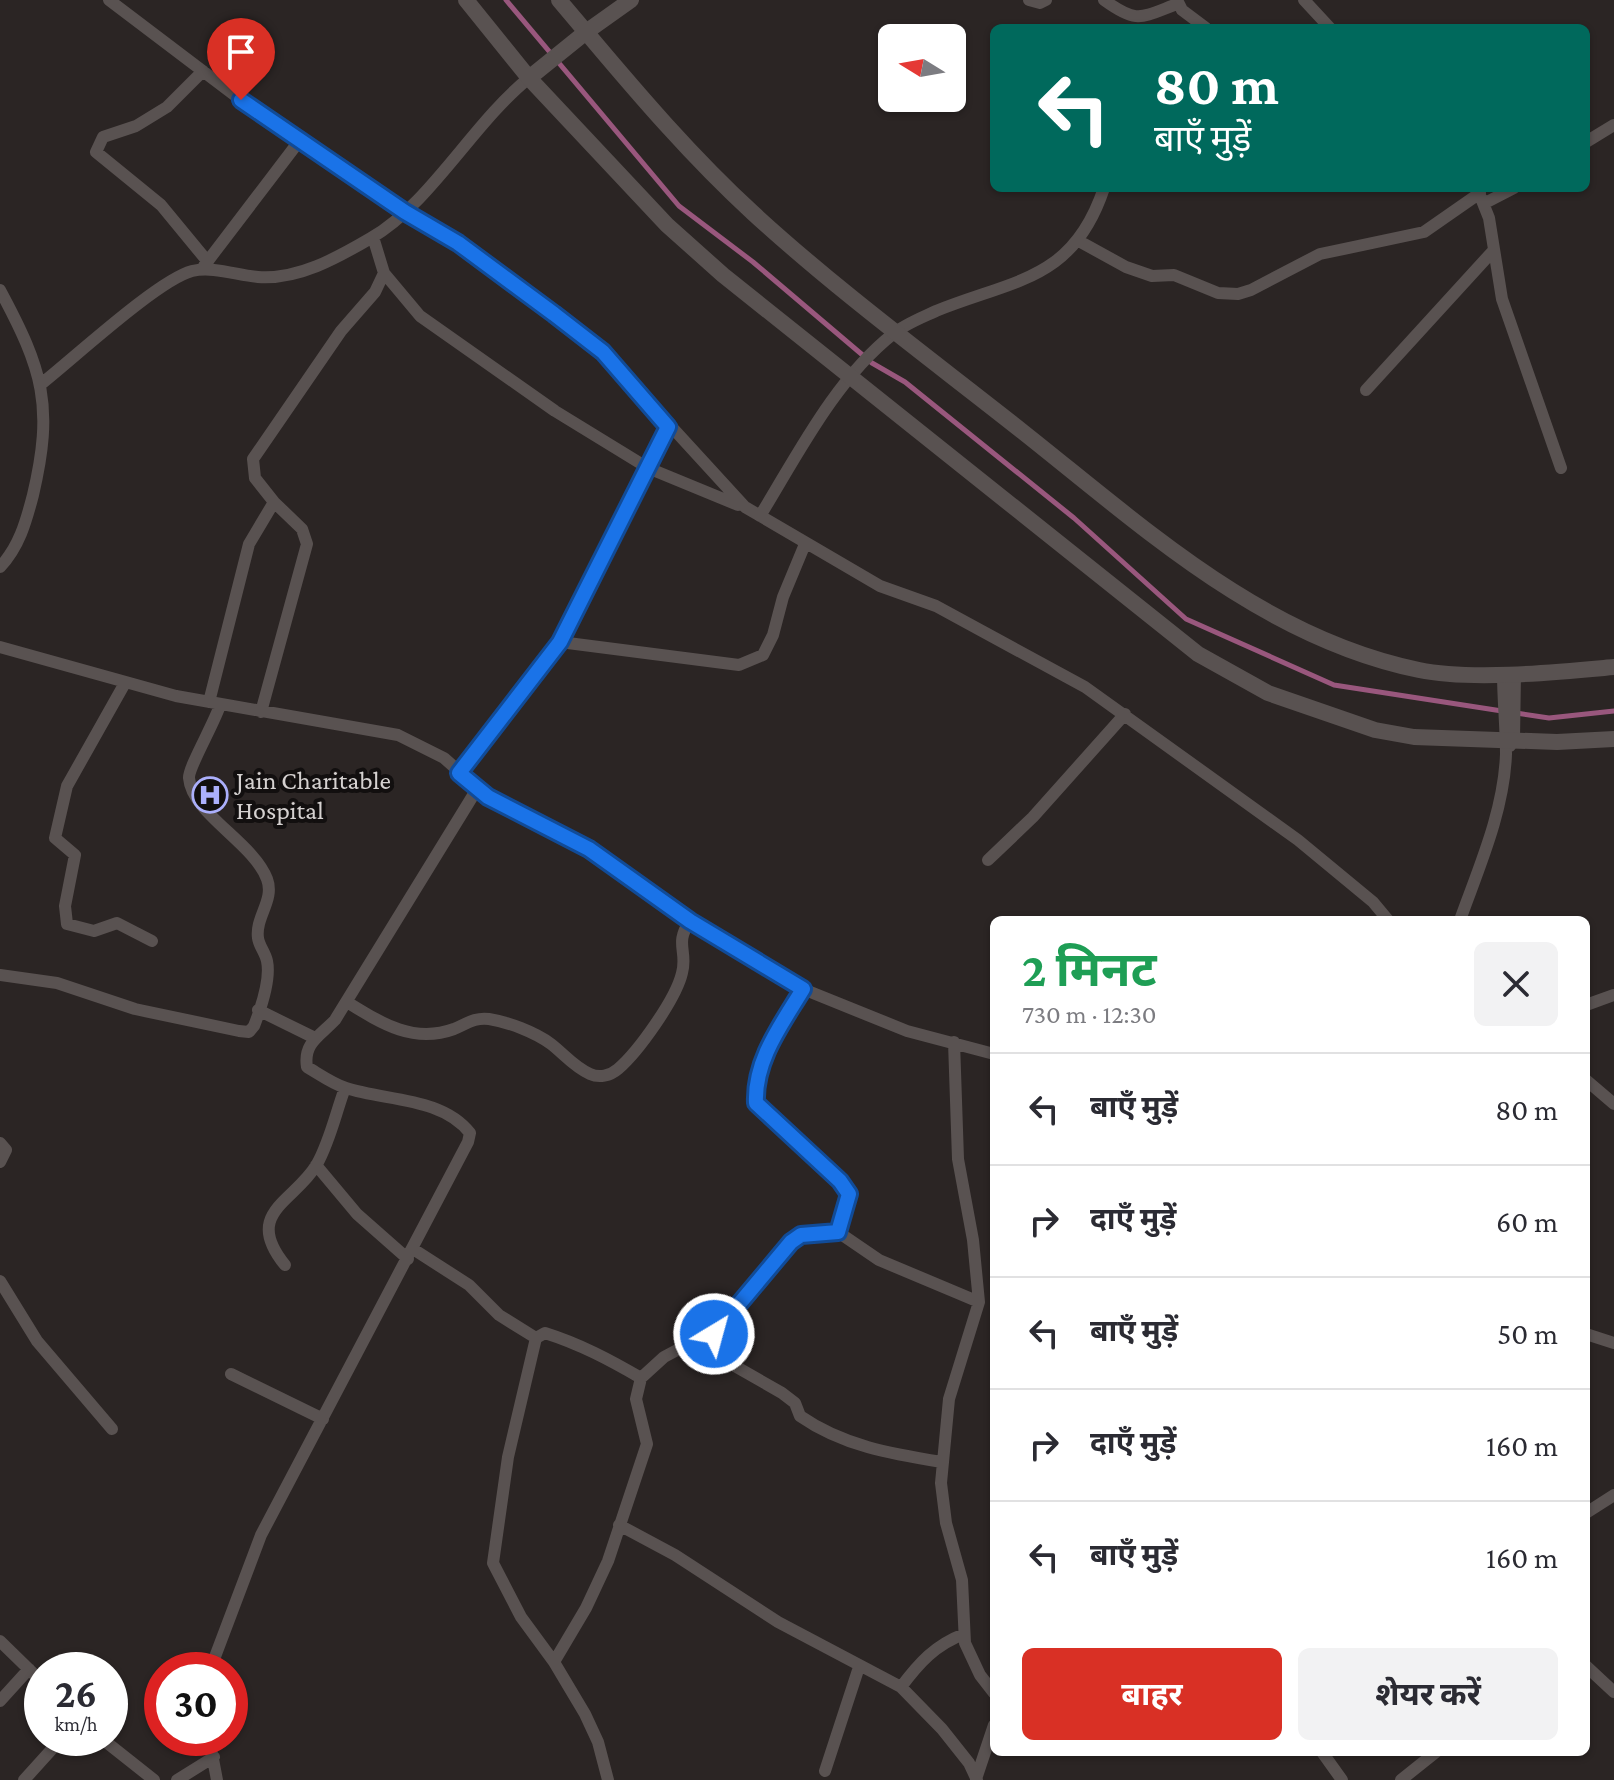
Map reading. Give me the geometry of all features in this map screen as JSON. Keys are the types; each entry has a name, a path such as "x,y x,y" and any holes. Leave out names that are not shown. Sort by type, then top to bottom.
{"street":[{"path":"109,0 300,140 405,212 458,243 603,352 668,427 745,507"},
{"path":"466,0 667,225 851,379 1198,654 1268,693 1375,730 1414,737 1508,737 1557,742 1614,739"},
{"path":"559,0 672,133 754,213 896,331 1231,592 1313,637 1420,670 1507,679 1614,667"},
{"path":"203,71 167,107 145,121 103,137 96,152 161,205 205,265 286,278 373,237 405,212 505,97 572,42 631,0"},
{"path":"1029,0 1040,3 1046,0"},
{"path":"1104,0 1126,17 1137,19 1177,2 1202,24"},
{"path":"1304,0 1326,24"},
{"path":"1590,140 1614,125"},
{"path":"41,384 160,289 205,265 300,140"},
{"path":"760,516 809,436 880,345 896,331 952,305 1038,274 1059,260 1092,220 1102,192"},
{"path":"1077,240 1126,267 1152,276 1174,275 1218,293 1238,294 1320,254 1424,232 1481,195 1502,299 1561,468"},
{"path":"373,237 384,273 420,316 555,411 648,468 745,507 880,586 936,606 1085,687 1298,840 1373,902 1385,916"},
{"path":"1366,390 1493,251"},
{"path":"261,712 307,544 296,522 274,502 255,478 253,459 341,331 375,292 384,273"},
{"path":"0,290 41,384 45,409 43,451 24,528 0,567"},
{"path":"459,773 560,642 668,427"},
{"path":"0,975 57,983 135,1009 239,1031 249,1032 254,1026 268,965 258,934 270,896 269,885 248,849 204,807 189,780 191,766 203,749 249,544 274,502"},
{"path":"560,642 739,665 754,660 763,655 773,635 783,597 805,544"},
{"path":"0,647 125,683 214,704 398,735 444,758 477,789 589,849 690,921 803,989 893,1026 990,1053"},
{"path":"1461,916 1489,839 1515,699 1507,679"},
{"path":"1507,679 1508,737"},
{"path":"125,683 67,786 55,838 75,855 65,906 67,924 94,931 117,923 152,941"},
{"path":"988,860 1033,817 1125,714"},
{"path":"217,1652 261,1535 411,1254 470,1133 451,1115 394,1097 345,1088 307,1067 306,1049 335,1020 347,1002 477,789"},
{"path":"347,1002 389,1027 414,1034 432,1035 469,1021 488,1019 538,1035 587,1073 604,1076 616,1071 634,1051 674,994 683,971 680,943 690,921"},
{"path":"803,989 767,1051 757,1075 756,1103 840,1181 849,1194 838,1232"},
{"path":"1590,1004 1614,995"},
{"path":"258,1010 315,1038"},
{"path":"954,1042 958,1159 979,1302 949,1399 942,1462 945,1513 962,1580 964,1634 971,1658 990,1687"},
{"path":"1590,1083 1614,1104"},
{"path":"285,1265 268,1240 267,1231 291,1190 316,1165 345,1088"},
{"path":"0,1143 6,1150 0,1162"},
{"path":"316,1165 357,1214 411,1254 469,1285 499,1315 536,1338"},
{"path":"705,1349 724,1319 791,1242 801,1235 838,1232 879,1260 979,1302"},
{"path":"0,1281 37,1341 112,1429"},
{"path":"978,1288 990,1287"},
{"path":"608,1780 598,1742 554,1662 521,1617 493,1563 508,1457 536,1338 545,1333 562,1338 603,1356 641,1378"},
{"path":"1590,1335 1614,1343"},
{"path":"554,1662 586,1608 647,1444 636,1399 641,1378 664,1357 679,1349 705,1349 765,1381 795,1403 805,1420 847,1441 882,1452 942,1462"},
{"path":"231,1374 323,1419"},
{"path":"1590,1510 1614,1495"},
{"path":"619,1525 859,1667 901,1687 942,1729 976,1780"},
{"path":"901,1687 922,1659 943,1642 964,1634"},
{"path":"0,1641 24,1664"},
{"path":"825,1771 859,1667"},
{"path":"0,1701 24,1675"},
{"path":"1590,1676 1614,1692"},
{"path":"976,1780 990,1737"},
{"path":"24,1780 46,1756"},
{"path":"124,1756 154,1780"},
{"path":"1325,1756 1342,1780"},
{"path":"1401,1780 1431,1756"},
{"path":"177,1780 214,1757 217,1780"}],"building":[{"path":"206,777 227,799 216,810 195,789"}],"waterway":[{"path":"506,0 679,206 753,262 872,363 905,382 1074,518 1186,619 1334,685 1502,711"},
{"path":"1516,713 1549,718 1614,711"}],"place":[{"name":"Jain Charitable Hospital","path":"210,795"}],"route":[{"path":"241,100 405,212 458,243 554,314 603,352 668,427 560,642 459,773 488,797 589,849 690,921 803,989 767,1051 757,1075 756,1103 763,1113 840,1181 849,1194 848,1209 838,1232 801,1235 791,1242 714,1334"}]}
